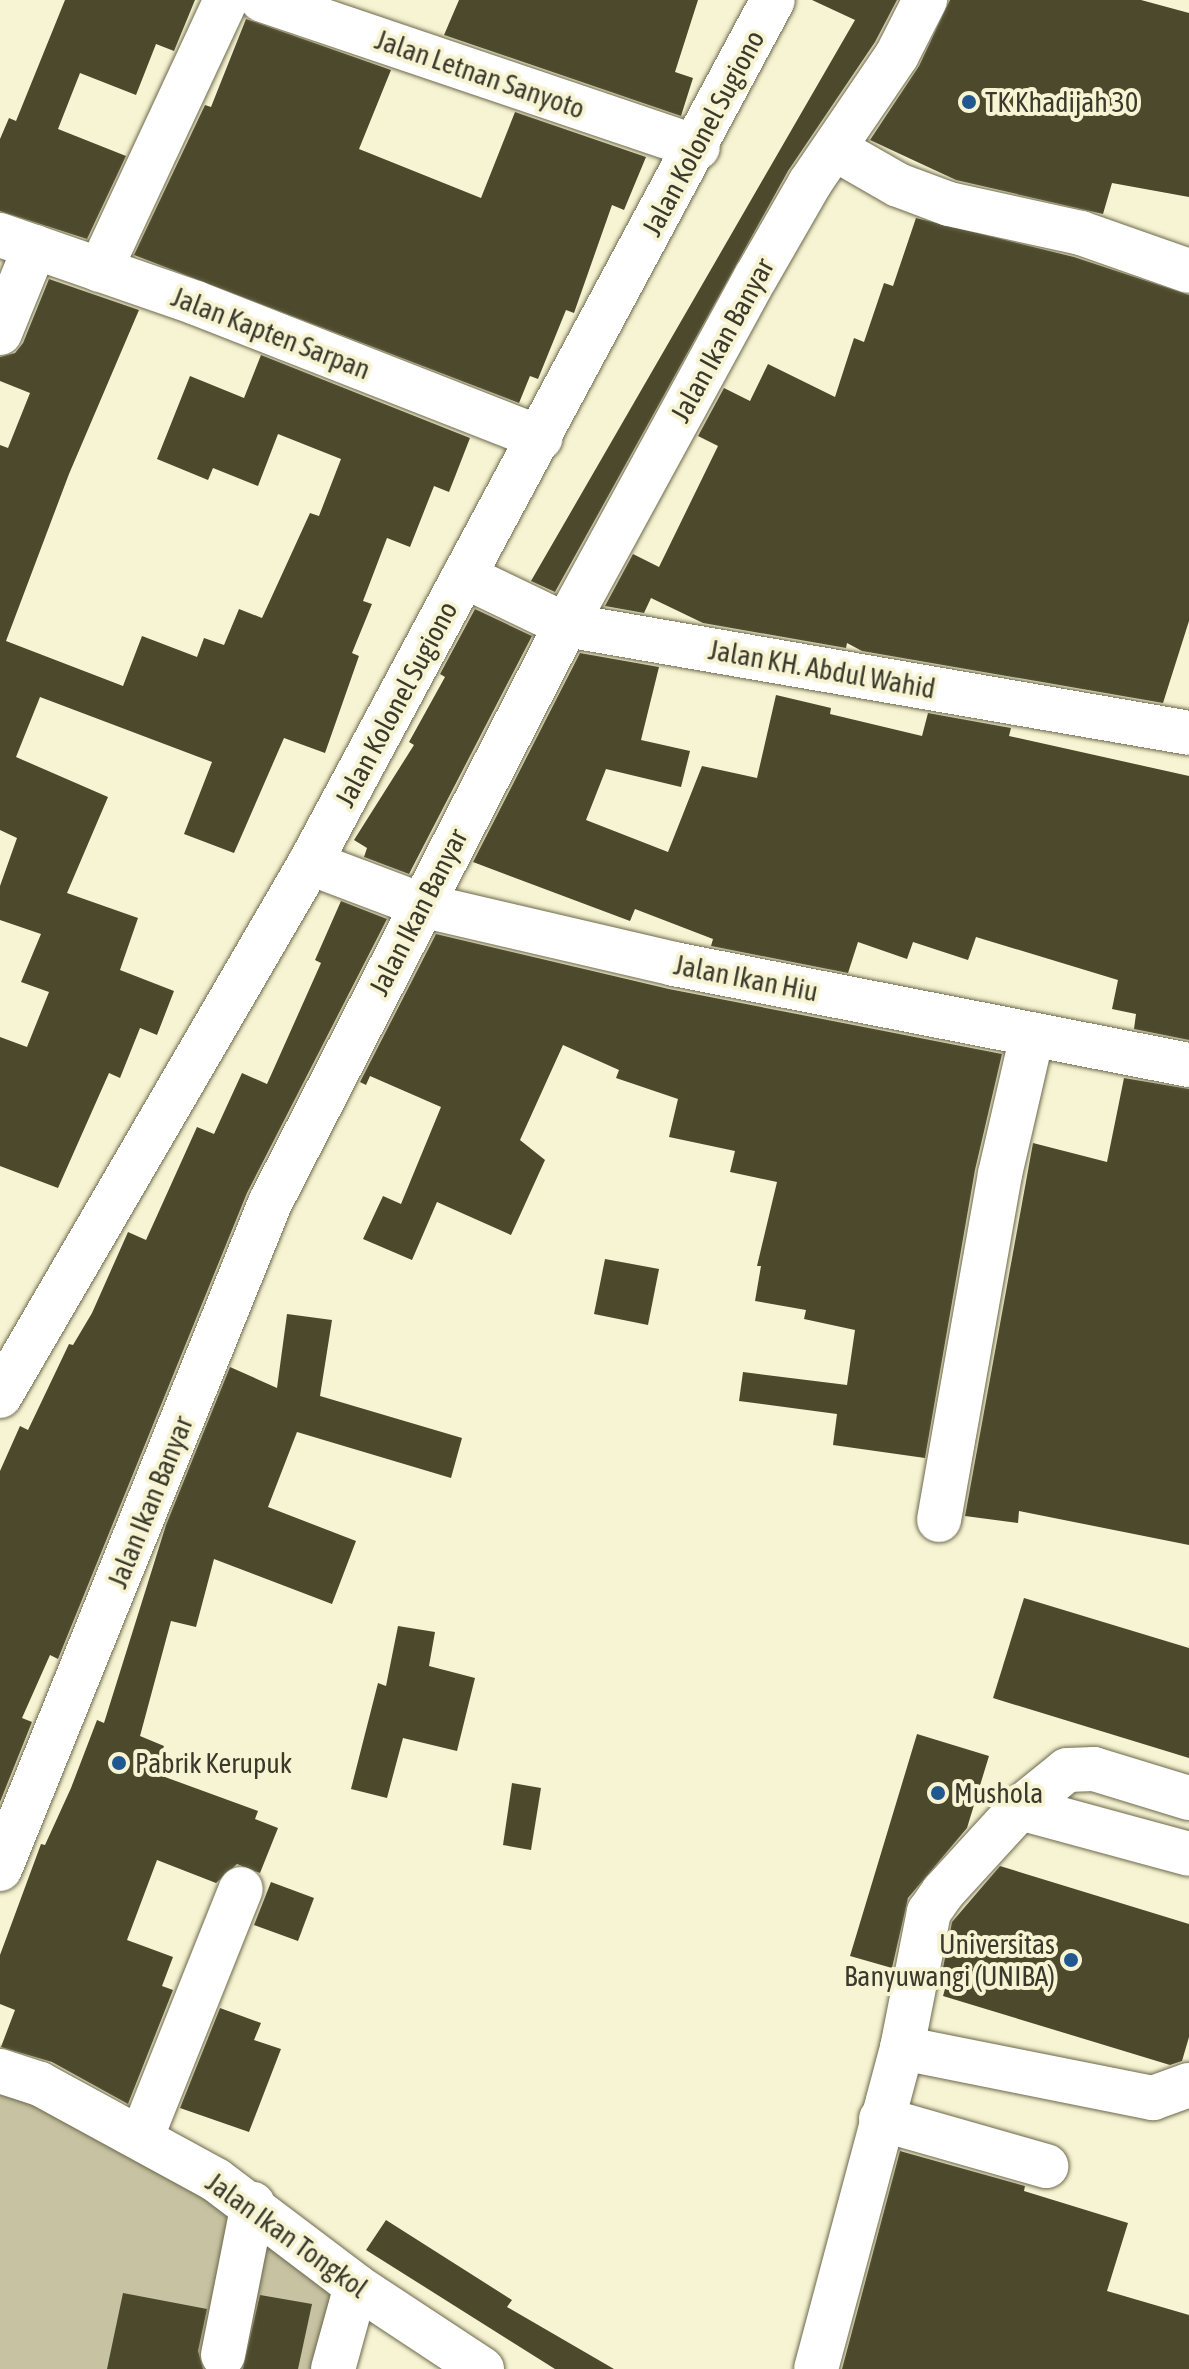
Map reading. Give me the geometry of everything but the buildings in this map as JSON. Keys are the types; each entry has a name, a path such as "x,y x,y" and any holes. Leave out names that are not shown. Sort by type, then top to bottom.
{"street":[{"path":"100,270 226,0"},
{"name":"Jalan Letnan Sanyoto","path":"262,0 698,148"},
{"name":"Jalan Kolonel Sugiono","path":"0,1396 310,863 698,148 773,0"},
{"name":"Jalan Ikan Banyar","path":"0,1869 270,1203 566,625 756,277 810,183 837,150 925,0"},
{"path":"837,150 898,185 949,204 1081,233 1189,271"},
{"path":"0,333 18,241"},
{"name":"Jalan Kapten Sarpan","path":"18,241 540,438"},
{"name":"Jalan KH. Abdul Wahid","path":"464,576 566,625 1189,733"},
{"name":"Jalan Ikan Hiu","path":"310,863 421,905 674,964 1189,1065"},
{"path":"939,1520 1000,1174 1032,1035"},
{"path":"816,2369 902,2048 929,1912 1020,1808 1067,1770 1094,1769 1189,1798"},
{"path":"1020,1808 1189,1854"},
{"path":"142,2136 241,1889"},
{"path":"902,2048 1153,2098 1189,2085"},
{"name":"Jalan Ikan Tongkol","path":"0,2071 40,2084 142,2136 253,2204 356,2286 482,2369"},
{"path":"881,2119 1046,2166"},
{"path":"223,2355 253,2204"},
{"path":"333,2369 356,2286"}],"shaded area":[{"path":"0,2070 356,2286 331,2369 0,2369"}],"place":[{"name":"TK Khadijah 30","path":"969,102"},
{"name":"Pabrik Kerupuk","path":"119,1763"},
{"name":"Mushola","path":"938,1793"},
{"name":"Universitas Banyuwangi (UNIBA)","path":"1071,1960"}]}
